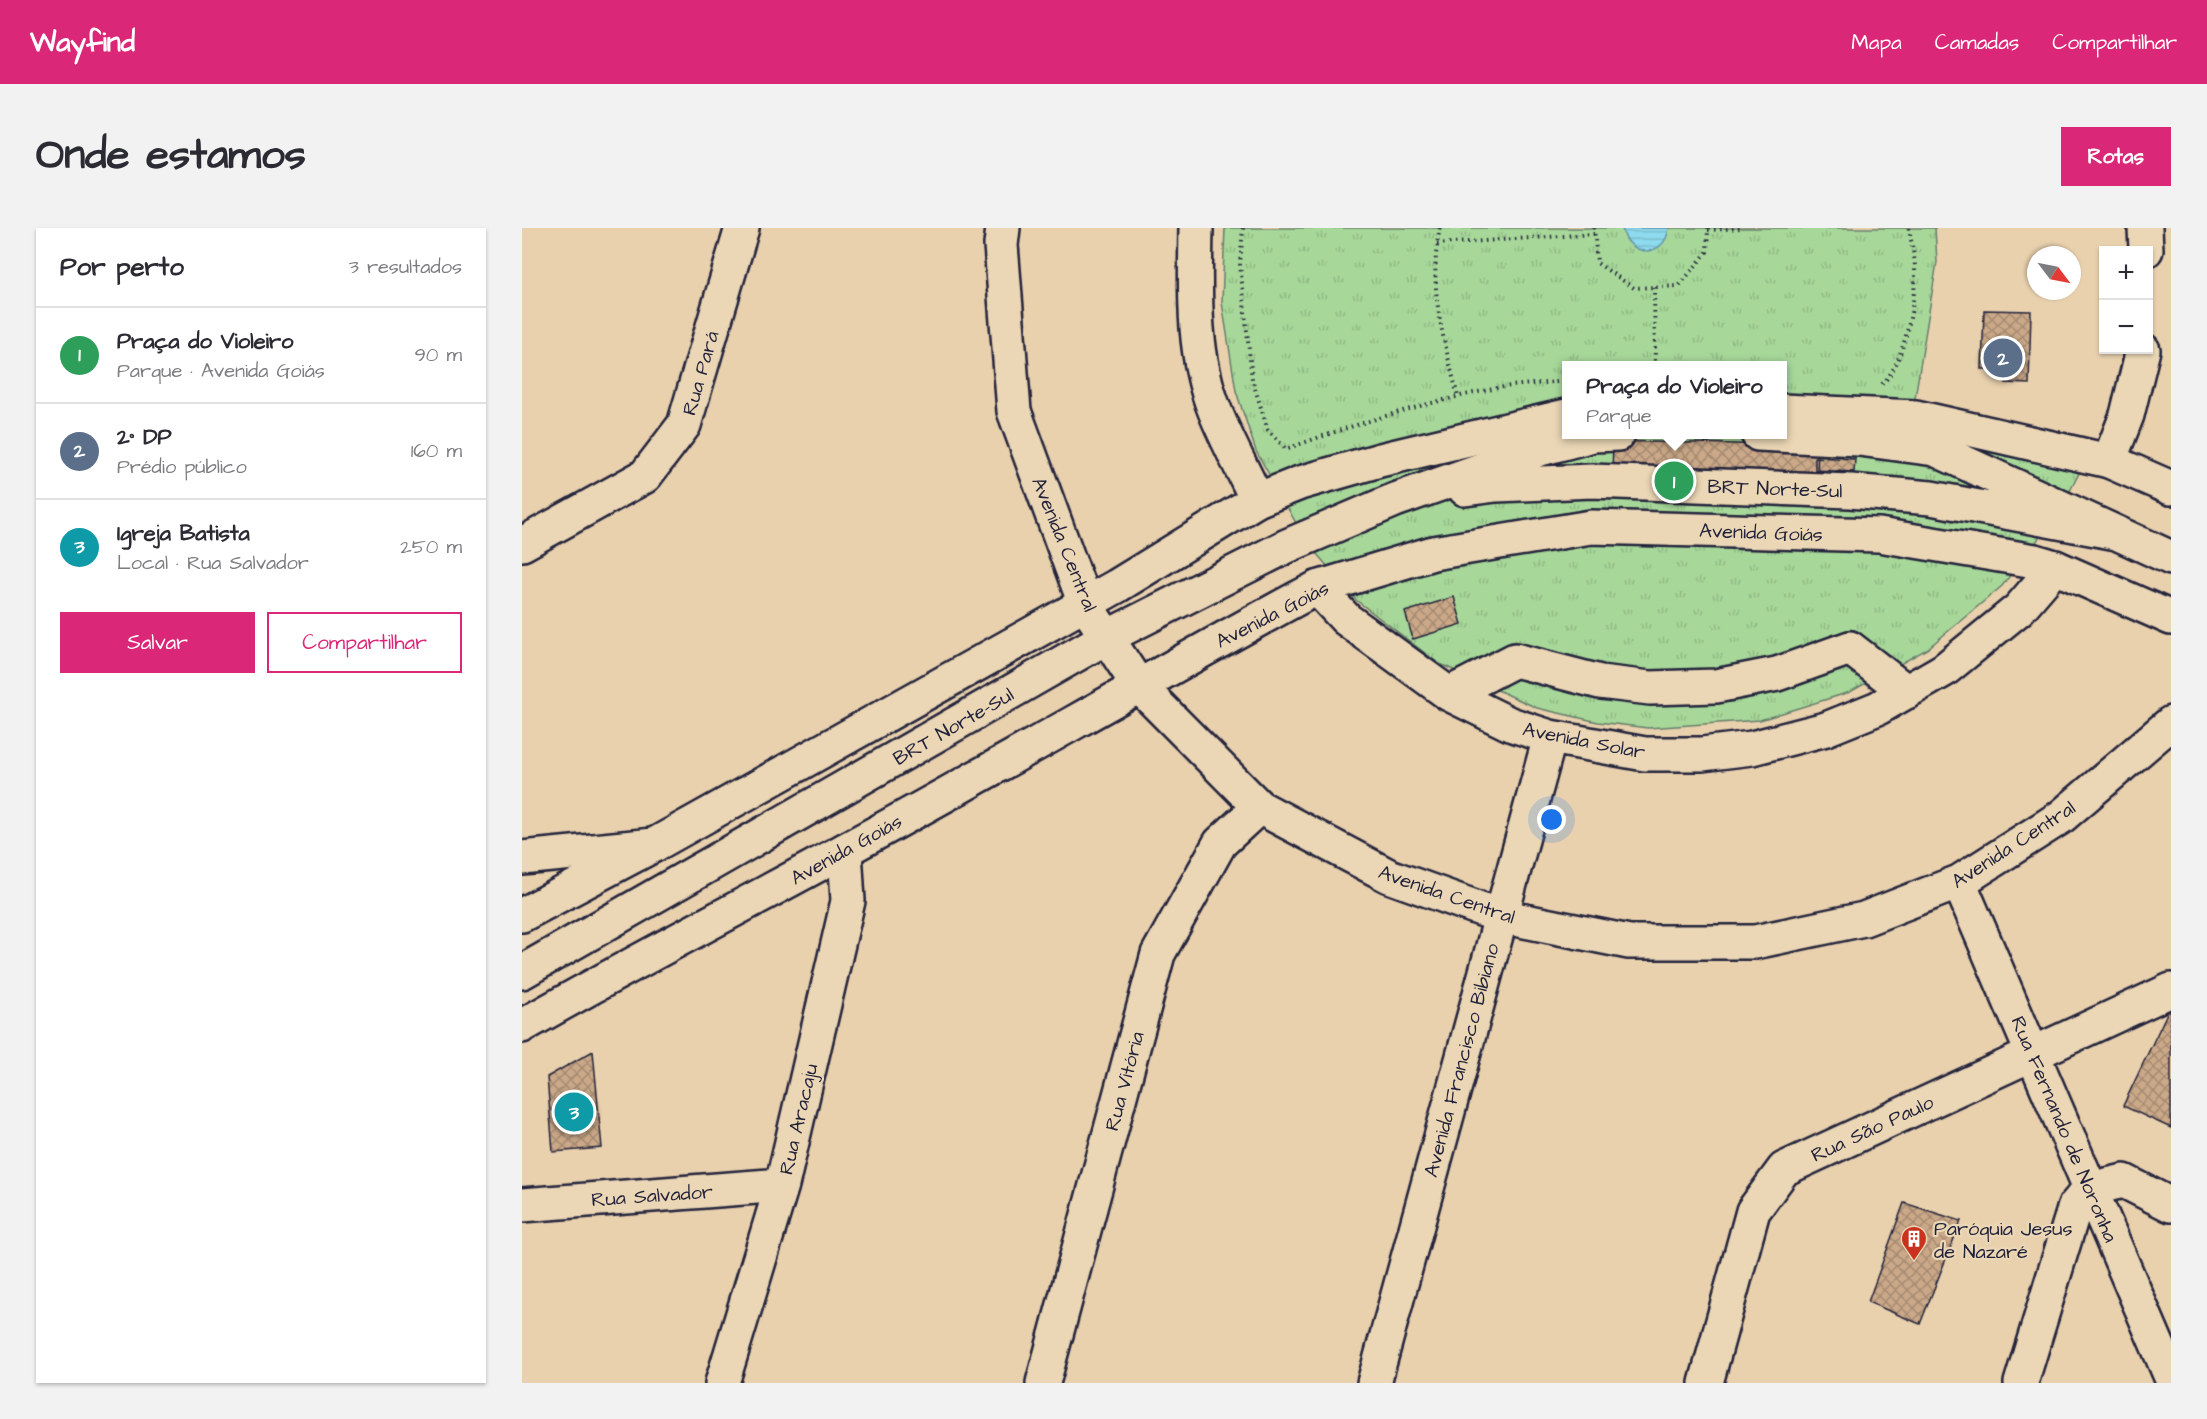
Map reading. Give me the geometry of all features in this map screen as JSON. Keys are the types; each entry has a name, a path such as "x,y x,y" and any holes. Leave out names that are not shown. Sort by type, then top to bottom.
{"street":[{"name":"Rua Pará","path":"522,544 645,476 684,425 742,228"},
{"name":"Avenida Central","path":"1003,228 1001,245 1014,411 1085,604 1138,685 1259,807 1389,876 1500,916 1629,942 1755,942 1864,919 1959,882 2061,818 2171,723"},
{"path":"1196,228 1195,303 1202,363 1214,410 1257,500"},
{"path":"2145,228 2146,246"},
{"path":"2109,461 2127,415 2141,354"},
{"path":"1787,411 1916,417 2109,461 2171,488"},
{"path":"522,915 654,845 1085,604 1257,500 1300,483 1380,460 1562,417"},
{"name":"BRT Norte-Sul","path":"1787,436 1859,439 1935,448 2171,558"},
{"name":"BRT Norte-Sul","path":"522,972 1107,638 1287,546 1395,500 1540,448 1577,439"},
{"name":"BRT Norte-Sul","path":"1395,500 1497,485 1582,481 1850,491 1931,498 2117,533"},
{"name":"Avenida Goiás","path":"522,1026 1317,588 1433,553 1591,526 1879,535 2035,561 2055,567 2171,618"},
{"name":"Avenida Solar","path":"1317,588 1346,619 1449,694 1510,724 1550,737 1645,754 1702,754 1752,748 1826,729 1878,708 1944,670 2019,609 2055,567"},
{"path":"1449,694 1515,660 1600,682 1650,688 1716,686 1777,674 1850,648 1907,692"},
{"name":"Avenida Francisco Bibiano","path":"1374,1383 1550,737"},
{"name":"Rua Vitória","path":"1043,1383 1158,954 1220,843 1259,807"},
{"path":"522,858 654,845"},
{"name":"Rua Aracaju","path":"722,1383 782,1185 848,901 845,850"},
{"name":"Rua Fernando de Noronha","path":"1959,882 2171,1377"},
{"name":"Rua São Paulo","path":"1706,1383 1753,1211 1784,1169 2171,990"},
{"path":"2021,1383 2075,1206 2090,1189 2124,1182 2171,1205"},
{"name":"Rua Salvador","path":"522,1205 782,1185"}],"path":[{"path":"1244,228 1240,264 1252,379 1268,430 1286,449 1358,423 1458,397 1495,388 1562,381"},
{"path":"1440,228 1434,265 1439,317 1458,397"},
{"path":"1594,228 1597,263 1634,288 1679,286 1707,252 1708,229 1741,228"},
{"path":"1883,384 1899,360 1910,318 1915,270 1909,228"},
{"path":"1437,244 1594,234"},
{"path":"1654,287 1655,361"}],"green space":[{"path":"1225,228 1935,228 1937,262 1914,404 2092,448 2059,512 2002,586 1927,649 1850,692 1760,720 1648,728 1598,722 1537,708 1438,663 1356,600 1306,541 1256,451 1236,391 1222,302"}],"water":[{"path":"1622,228 1669,228 1661,245 1654,250 1646,251 1631,245"}],"building":[{"path":"1984,310 2031,311 2029,384 2006,383 2006,369 1982,369"},
{"path":"1613,441 1818,446 1817,479 1612,474"},
{"path":"1815,457 1855,459 1854,472 1815,470"},
{"path":"1454,597 1462,624 1413,639 1405,612"},
{"path":"2168,1011 2171,1013 2171,1128 2123,1106"},
{"path":"593,1051 602,1148 553,1152 547,1077"},
{"name":"Paróquia Jesus de Nazaré","path":"1904,1203 1961,1221 1920,1324 1868,1302"}],"place":[{"name":"2° DP","path":"2003,358"},
{"name":"Praça do Violeiro","path":"1674,481"},
{"name":"Igreja Batista","path":"574,1112"},
{"name":"Paróquia Jesus de Nazaré","path":"1914,1262"}]}
